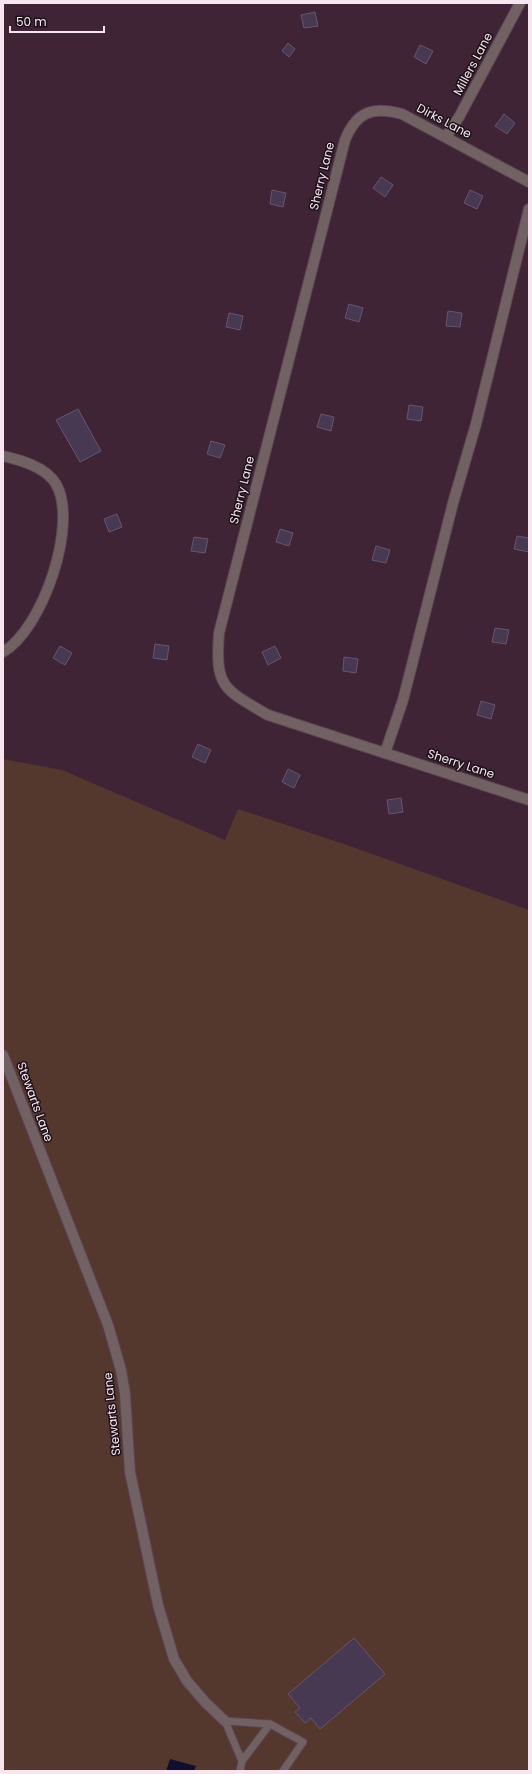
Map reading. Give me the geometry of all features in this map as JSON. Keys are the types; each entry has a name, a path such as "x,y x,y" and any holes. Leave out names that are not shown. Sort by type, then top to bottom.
{"street":[{"name":"Millers Lane","path":"446,137 520,3"},
{"name":"Dirks Lane","path":"348,130 356,120 369,111 385,109 402,114 529,182"},
{"name":"Sherry Lane","path":"348,130 219,632 217,660 219,671 224,684 236,696 268,715 529,800"},
{"path":"385,753 403,700 453,503 476,424 529,209"},
{"path":"3,456 19,460 43,471 51,478 56,485 61,498 64,521 54,570 41,607 30,626 16,642 3,652"},
{"name":"Stewarts Lane","path":"3,1055 108,1325 121,1370 125,1394 130,1472 158,1605 174,1659 187,1681 205,1702 225,1721"}],"lane":[{"path":"242,1761 225,1721 270,1724 302,1742 283,1771"},
{"path":"240,1771 242,1761 270,1724"}],"shaded area":[{"path":"3,759 62,770 225,840 238,809 344,844 529,910 529,1771 3,1771"},
{"path":"170,1759 196,1766 194,1771 166,1771"}],"building":[{"path":"315,12 318,26 304,28 301,15"},
{"path":"288,43 295,49 289,57 282,51"},
{"path":"420,45 433,51 426,64 414,57"},
{"path":"504,114 515,123 507,134 495,126"},
{"path":"381,177 393,185 385,197 373,188"},
{"path":"272,190 286,193 283,207 270,204"},
{"path":"470,190 483,196 477,209 464,203"},
{"path":"349,304 363,308 359,322 345,318"},
{"path":"448,311 462,313 460,327 446,326"},
{"path":"229,313 243,316 240,330 226,327"},
{"path":"409,405 423,407 421,421 407,419"},
{"path":"78,409 101,451 80,462 56,420"},
{"path":"321,414 334,417 331,431 317,427"},
{"path":"211,441 225,445 220,458 207,454"},
{"path":"117,514 122,527 109,532 104,519"},
{"path":"280,529 293,533 289,546 276,542"},
{"path":"517,536 529,538 529,552 514,549"},
{"path":"194,537 208,539 205,553 191,551"},
{"path":"376,546 390,550 386,563 372,560"},
{"path":"495,628 509,630 506,644 492,642"},
{"path":"155,644 169,646 167,660 153,658"},
{"path":"60,646 72,653 65,665 53,658"},
{"path":"275,646 281,658 268,665 262,652"},
{"path":"344,657 358,659 356,673 343,671"},
{"path":"481,701 495,705 491,719 477,715"},
{"path":"198,744 211,750 205,763 192,757"},
{"path":"288,769 300,775 294,788 282,782"},
{"path":"401,798 403,812 389,814 387,800"},
{"path":"354,1638 385,1674 320,1729 311,1718 305,1723 295,1712 300,1708 288,1694"}]}
